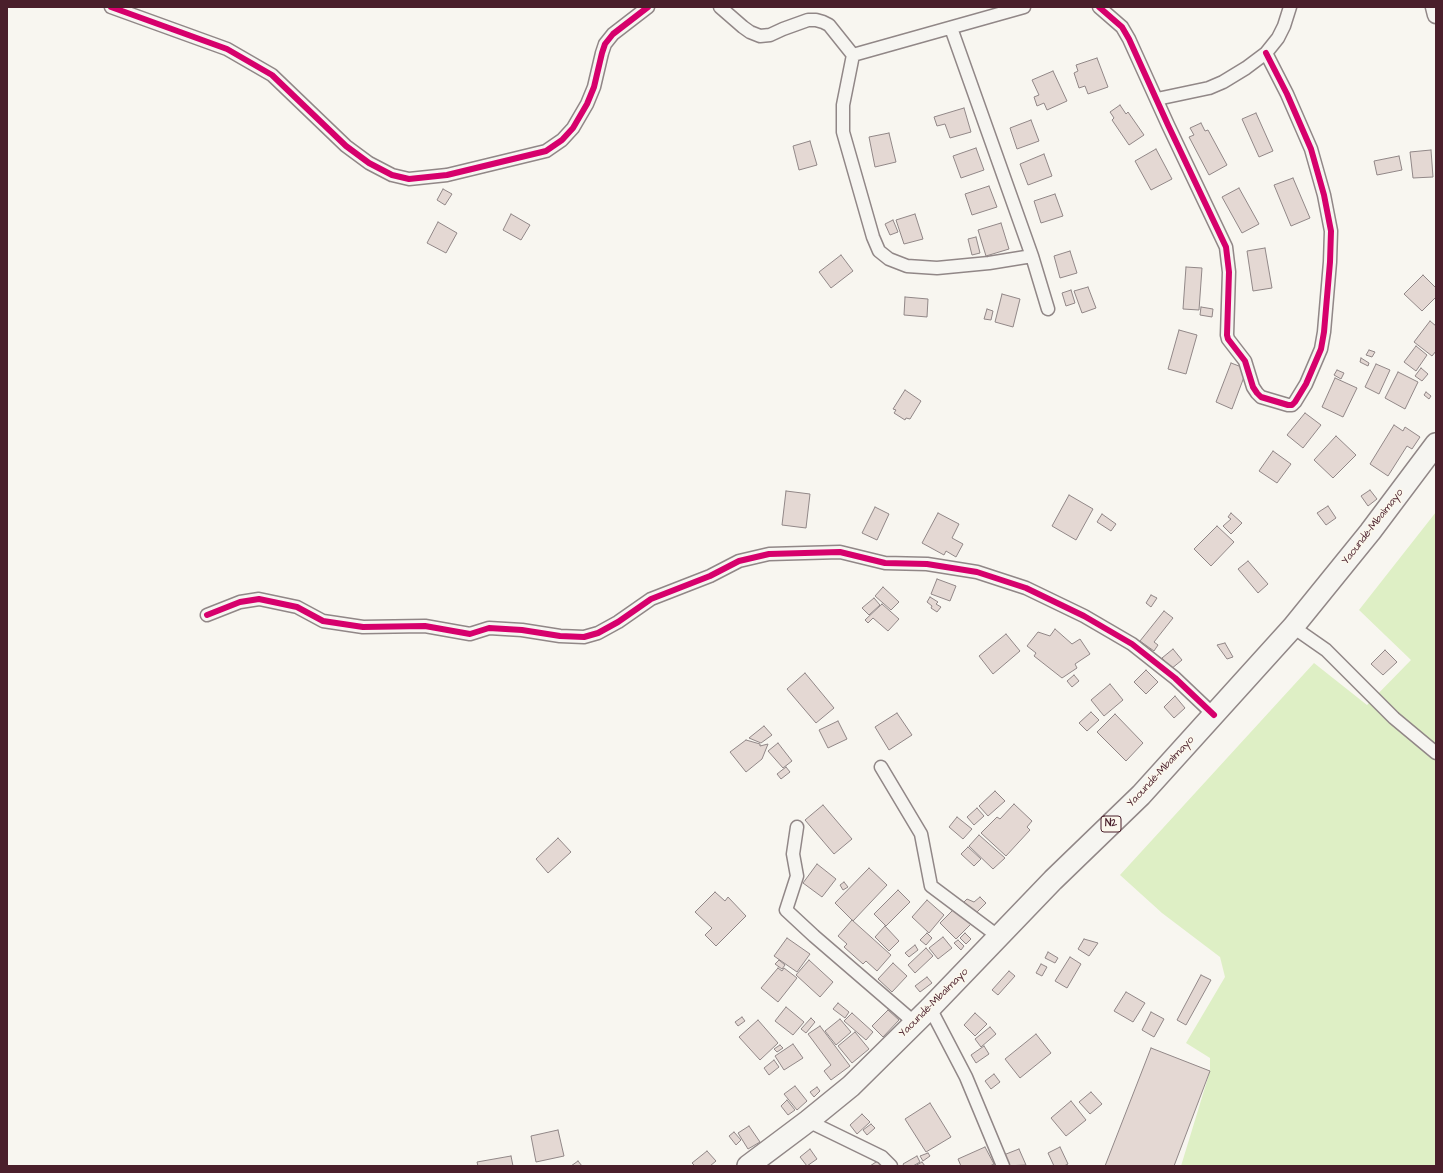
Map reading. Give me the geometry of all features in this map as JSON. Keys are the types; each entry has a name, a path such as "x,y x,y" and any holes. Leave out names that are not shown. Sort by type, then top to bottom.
{"highway":[{"name":"Yaoundé-Mbalmayo","path":"748,1166 808,1121 851,1086 930,1008 1053,880 1142,795 1293,627 1370,532 1436,444"}],"main road":[{"path":"1434,7 1436,15"}],"street":[{"path":"111,7 227,49 272,75 346,146 368,163 392,175 409,179 448,175 546,151 562,140 573,128 592,92 605,44 613,34 648,7"},
{"path":"720,7 746,29 760,36 770,35 783,28 808,20 823,22 829,25 853,55 843,105 843,132 873,237 879,251 889,259 907,266 937,268 990,263 1032,256"},
{"path":"853,55 1024,7"},
{"path":"1099,7 1122,27 1129,39 1226,247 1229,272 1228,339 1245,361 1253,387 1257,393 1261,397 1292,405 1306,384 1320,349 1324,332 1331,231 1324,194 1311,149 1287,94 1266,53"},
{"path":"1156,99 1209,88 1234,75 1266,53 1278,38 1284,26 1290,7"},
{"path":"951,28 1032,256 1048,308"},
{"path":"207,615 240,602 259,599 297,607 323,621 363,627 425,626 470,634 489,628 522,630 560,636 584,637 598,633 618,622 651,599 710,576 739,561 769,554 840,552 885,563 927,564 976,572 1026,588 1084,616 1132,644 1175,678 1214,715"},
{"path":"1293,627 1326,650 1394,718 1436,753"},
{"path":"881,767 921,834 931,886 999,937"},
{"path":"797,827 793,854 797,876 786,910 915,1023"},
{"path":"930,1008 966,1077 1003,1166"},
{"path":"808,1121 882,1157 890,1166"}],"green space":[{"path":"1436,512 1436,1166 1181,1166 1210,1071 1210,1058 1186,1043 1225,977 1220,957 1162,913 1120,875 1314,663 1367,705 1411,660 1359,610"}],"building":[{"path":"1097,58 1108,87 1088,94 1085,86 1079,88 1074,73 1078,71 1076,65"},
{"path":"1053,71 1067,101 1047,110 1044,103 1037,106 1034,97 1039,95 1032,80"},
{"path":"1120,105 1126,114 1128,112 1144,135 1129,145 1112,120 1114,118 1110,112"},
{"path":"964,108 971,132 950,138 945,124 937,126 934,117"},
{"path":"1256,113 1273,151 1259,157 1242,119"},
{"path":"1031,120 1039,141 1017,149 1010,128"},
{"path":"1201,123 1205,131 1208,130 1227,165 1209,175 1189,137 1194,135 1190,128"},
{"path":"889,133 896,162 875,167 869,137"},
{"path":"810,141 817,165 799,170 793,146"},
{"path":"976,148 984,170 961,178 953,156"},
{"path":"1156,149 1172,179 1151,190 1135,161"},
{"path":"1431,150 1433,177 1413,178 1410,152"},
{"path":"1044,154 1052,176 1028,185 1020,164"},
{"path":"1399,156 1402,170 1377,175 1374,161"},
{"path":"1293,178 1310,218 1291,226 1274,185"},
{"path":"989,186 997,207 972,215 965,194"},
{"path":"1239,188 1259,224 1242,233 1222,197"},
{"path":"443,189 452,194 445,205 437,200"},
{"path":"1055,194 1063,216 1041,223 1034,201"},
{"path":"511,214 530,225 521,240 503,230"},
{"path":"915,214 923,239 904,244 896,220"},
{"path":"893,220 898,232 890,235 885,224"},
{"path":"438,222 457,233 446,253 427,243"},
{"path":"1001,223 1009,249 986,256 978,230"},
{"path":"976,237 980,253 972,255 968,239"},
{"path":"1265,248 1272,288 1253,291 1247,251"},
{"path":"1070,251 1077,273 1060,278 1054,256"},
{"path":"841,255 853,271 831,288 819,272"},
{"path":"1186,267 1202,268 1199,310 1183,309"},
{"path":"1423,275 1436,288 1436,297 1422,311 1404,294"},
{"path":"1088,287 1096,308 1082,313 1074,291"},
{"path":"1071,290 1075,303 1066,306 1062,293"},
{"path":"1002,294 1020,299 1013,327 995,322"},
{"path":"905,297 928,299 927,317 904,315"},
{"path":"1201,307 1213,309 1212,317 1200,315"},
{"path":"987,309 993,311 991,320 984,319"},
{"path":"1430,321 1436,326 1436,351 1432,356 1414,342"},
{"path":"1179,330 1197,335 1186,374 1168,369"},
{"path":"1416,346 1427,355 1416,371 1404,362"},
{"path":"1369,350 1375,352 1372,357 1366,355"},
{"path":"1361,358 1369,363 1368,366 1360,362"},
{"path":"1231,363 1247,369 1232,409 1216,402"},
{"path":"1376,364 1390,370 1379,394 1365,387"},
{"path":"1421,368 1428,374 1422,381 1415,376"},
{"path":"1337,370 1344,373 1341,379 1334,375"},
{"path":"1398,372 1418,382 1405,409 1385,398"},
{"path":"1335,378 1357,388 1343,417 1322,407"},
{"path":"905,390 921,401 910,419 906,418 905,420 894,413 896,410 893,409"},
{"path":"1426,392 1431,396 1429,399 1424,395"},
{"path":"1305,413 1321,425 1303,448 1287,435"},
{"path":"1394,425 1403,431 1405,427 1420,437 1412,449 1407,446 1388,476 1370,464"},
{"path":"1336,436 1356,455 1333,478 1314,460"},
{"path":"1273,451 1291,464 1277,483 1259,471"},
{"path":"1370,490 1377,499 1368,506 1361,496"},
{"path":"786,491 810,494 806,528 782,525"},
{"path":"1069,495 1093,509 1076,540 1052,526"},
{"path":"1328,506 1336,518 1326,525 1317,513"},
{"path":"875,507 889,514 877,540 862,533"},
{"path":"938,513 959,524 952,538 963,544 956,557 946,551 944,555 922,543"},
{"path":"1231,513 1242,523 1231,534 1223,526 1231,519 1228,517"},
{"path":"1102,514 1116,524 1111,531 1097,522"},
{"path":"1217,526 1234,542 1211,566 1194,549"},
{"path":"1248,561 1268,584 1258,593 1238,569"},
{"path":"937,579 956,586 950,601 931,594"},
{"path":"883,587 899,602 891,610 875,596"},
{"path":"1151,595 1157,598 1151,607 1146,603"},
{"path":"930,597 938,602 936,604 941,607 937,612 931,608 932,606 927,602"},
{"path":"874,598 880,605 869,615 862,608"},
{"path":"882,604 899,619 888,631 873,618 868,623 865,620"},
{"path":"1164,611 1173,618 1154,642 1158,645 1154,651 1140,641"},
{"path":"1055,629 1072,644 1080,639 1090,654 1075,664 1077,668 1062,678 1034,656 1036,653 1027,646 1038,632 1050,636"},
{"path":"1006,634 1020,651 993,674 979,656"},
{"path":"1225,643 1233,657 1227,659 1217,645"},
{"path":"1173,649 1182,660 1171,669 1162,658"},
{"path":"1385,650 1397,662 1383,675 1371,664"},
{"path":"1146,670 1158,682 1146,694 1134,682"},
{"path":"805,673 834,708 816,723 787,689"},
{"path":"1074,675 1079,681 1072,687 1067,681"},
{"path":"1110,684 1123,700 1104,716 1091,700"},
{"path":"1175,696 1185,708 1174,718 1164,707"},
{"path":"1091,712 1099,720 1087,731 1079,723"},
{"path":"897,713 912,735 889,750 875,727"},
{"path":"1115,714 1143,743 1126,761 1097,732"},
{"path":"838,721 847,739 828,748 819,730"},
{"path":"764,726 772,735 761,743 749,738"},
{"path":"746,740 760,744 760,746 768,744 762,759 746,772 730,752"},
{"path":"778,743 792,761 783,768 768,751"},
{"path":"786,767 790,772 781,779 777,774"},
{"path":"995,791 1005,801 988,816 979,806"},
{"path":"1014,804 1032,821 1027,827 1030,830 1006,856 981,833 997,817 1000,819"},
{"path":"823,805 852,839 834,854 805,820"},
{"path":"977,808 984,816 974,825 967,817"},
{"path":"957,817 972,829 963,839 949,827"},
{"path":"979,835 1005,858 993,869 969,846"},
{"path":"558,838 571,852 548,873 536,859"},
{"path":"968,847 981,859 974,866 961,854"},
{"path":"817,864 836,879 822,897 803,883"},
{"path":"869,868 887,885 853,921 835,903"},
{"path":"844,882 848,887 843,890 840,885"},
{"path":"898,890 910,902 886,926 874,914"},
{"path":"715,892 725,901 728,897 746,916 716,946 705,935 712,928 695,912"},
{"path":"980,897 986,903 976,913 962,904 967,899 974,902"},
{"path":"927,900 944,915 929,933 912,917"},
{"path":"955,908 971,924 956,939 940,923"},
{"path":"852,920 891,955 877,971 866,961 863,964 844,947 847,944 838,936"},
{"path":"885,926 899,941 889,951 875,937"},
{"path":"927,933 932,938 926,945 920,940"},
{"path":"965,933 971,939 966,944 960,938"},
{"path":"943,937 952,948 938,959 929,948"},
{"path":"787,938 810,954 797,972 774,956"},
{"path":"1084,939 1098,943 1089,956 1078,949"},
{"path":"958,940 964,946 961,950 954,943"},
{"path":"915,945 918,950 909,957 905,953"},
{"path":"926,948 933,956 915,973 908,965"},
{"path":"1048,952 1058,958 1055,963 1045,958"},
{"path":"1070,957 1081,964 1067,988 1055,981"},
{"path":"779,960 785,965 782,969 775,964"},
{"path":"809,960 833,982 820,997 796,975"},
{"path":"893,963 907,976 892,992 878,979"},
{"path":"1041,964 1047,967 1042,976 1036,973"},
{"path":"778,968 782,971 784,968 797,978 778,1002 761,988"},
{"path":"1009,971 1015,976 998,995 992,990"},
{"path":"1201,975 1211,980 1186,1025 1177,1020"},
{"path":"927,977 932,983 920,992 915,986"},
{"path":"1126,992 1145,1003 1133,1022 1114,1011"},
{"path":"838,1003 849,1012 845,1018 833,1009"},
{"path":"786,1007 804,1022 793,1035 775,1021"},
{"path":"888,1010 899,1020 883,1037 872,1026"},
{"path":"1151,1012 1164,1019 1154,1037 1142,1030"},
{"path":"852,1013 873,1032 866,1040 844,1021"},
{"path":"975,1013 987,1024 975,1036 964,1025"},
{"path":"742,1017 745,1021 738,1026 735,1022"},
{"path":"811,1018 815,1022 806,1033 801,1029"},
{"path":"840,1019 851,1032 836,1045 825,1031"},
{"path":"758,1020 778,1043 760,1060 739,1037"},
{"path":"820,1026 850,1066 831,1080 824,1071 831,1065 808,1034"},
{"path":"990,1027 996,1034 981,1047 975,1039"},
{"path":"855,1032 869,1049 852,1063 838,1046"},
{"path":"1036,1034 1051,1053 1020,1078 1005,1059"},
{"path":"793,1044 803,1058 784,1070 775,1056"},
{"path":"780,1045 783,1048 777,1052 774,1049"},
{"path":"984,1046 989,1054 976,1063 971,1055"},
{"path":"1151,1048 1210,1071 1174,1166 1105,1166"},
{"path":"774,1060 779,1067 769,1075 764,1068"},
{"path":"994,1074 1000,1082 991,1089 985,1081"},
{"path":"795,1086 807,1101 797,1110 784,1094"},
{"path":"817,1087 820,1091 814,1097 810,1092"},
{"path":"1091,1092 1102,1104 1090,1114 1079,1102"},
{"path":"787,1100 795,1110 788,1115 781,1106"},
{"path":"1071,1101 1086,1120 1066,1136 1051,1118"},
{"path":"930,1103 951,1137 926,1152 905,1119"},
{"path":"862,1114 870,1122 857,1134 850,1125"},
{"path":"871,1124 875,1128 867,1135 863,1130"},
{"path":"749,1126 760,1142 748,1149 738,1133"},
{"path":"558,1130 564,1156 536,1162 531,1136"},
{"path":"734,1132 741,1140 736,1145 729,1136"},
{"path":"985,1147 994,1164 990,1166 961,1166 958,1159"},
{"path":"1060,1147 1068,1164 1064,1166 1054,1166 1048,1153"},
{"path":"810,1149 817,1159 807,1166 800,1157"},
{"path":"1019,1149 1026,1165 1005,1166 1001,1156"},
{"path":"707,1151 716,1161 710,1166 695,1166 692,1163"},
{"path":"928,1153 930,1156 923,1161 920,1156"},
{"path":"511,1156 513,1166 478,1166 477,1162"},
{"path":"917,1156 920,1162 913,1166 904,1166 903,1164"},
{"path":"879,1160 884,1166 870,1166"},
{"path":"578,1161 582,1166 571,1166"},
{"path":"922,1162 925,1166 915,1166"}],"cycle path":[{"path":"111,7 227,49 272,75 346,146 369,163 392,175 409,179 447,175 546,151 562,140 573,128 587,104 594,87 605,44 613,34 648,7"},
{"path":"1099,7 1122,27 1129,39 1226,247 1229,272 1228,339 1245,361 1253,387 1257,393 1261,397 1292,405 1306,384 1321,349 1324,332 1330,262 1331,231 1324,195 1311,149 1287,94 1266,53"},
{"path":"207,615 240,602 259,599 297,607 323,621 363,627 425,626 470,634 489,628 522,630 560,636 584,637 598,633 618,622 651,599 710,576 739,561 769,554 840,552 885,563 927,564 977,572 1026,588 1084,616 1132,644 1175,678 1214,715"}]}
